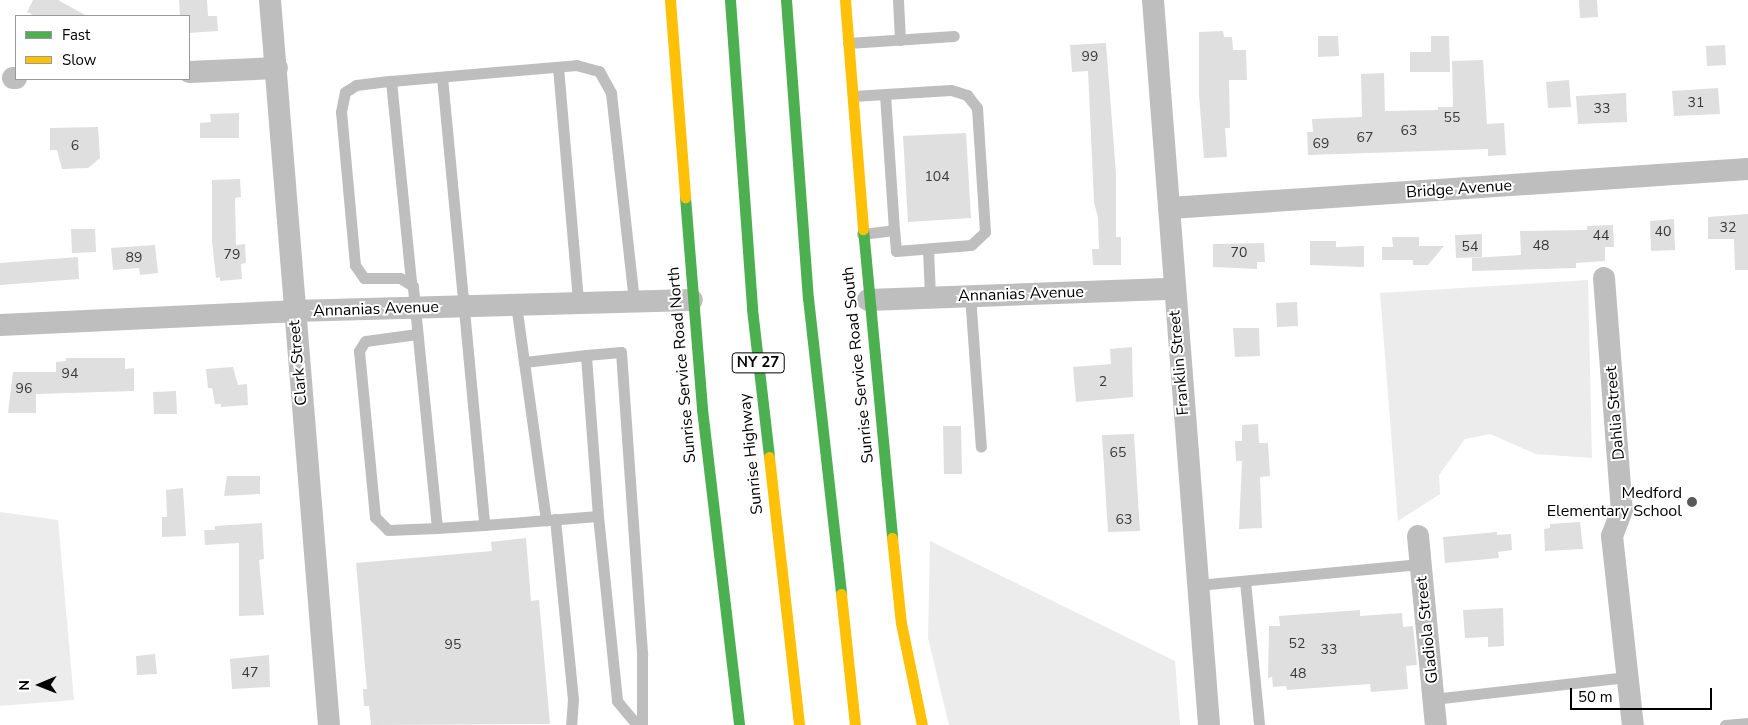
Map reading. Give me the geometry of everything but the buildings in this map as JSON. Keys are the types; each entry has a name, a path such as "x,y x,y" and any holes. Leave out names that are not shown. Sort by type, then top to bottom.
{"main road":[{"name":"Sunrise Service Road North","path":"670,0 692,300 739,725"},
{"name":"Sunrise Highway","path":"730,0 752,309 799,725"},
{"path":"786,0 809,307 855,725"},
{"name":"Sunrise Service Road South","path":"845,0 862,234 901,624 922,725"}],"street":[{"name":"Clark Street","path":"270,0 329,725"},
{"name":"Franklin Street","path":"1153,0 1170,208 1173,289 1209,725"},
{"path":"190,72 277,68"},
{"name":"Bridge Avenue","path":"1170,208 1748,169"},
{"name":"Dahlia Street","path":"1604,278 1622,510 1612,536 1633,725"},
{"name":"Annanias Avenue","path":"868,300 1173,289"},
{"name":"Annanias Avenue","path":"0,325 294,311 692,300"},
{"name":"Gladiola Street","path":"1418,536 1436,725"}],"lane":[{"path":"898,0 900,40"},
{"path":"848,43 954,36"},
{"path":"558,67 578,302"},
{"path":"411,283 400,278 364,278 355,265 340,102 345,92 356,85 391,81 558,67 593,67 604,76 609,87 634,301"},
{"path":"442,77 484,525"},
{"path":"391,81 437,528"},
{"path":"851,97 885,94 951,90 967,95 977,108 985,232 971,246 896,251 885,94"},
{"path":"862,234 894,230"},
{"path":"928,249 930,297"},
{"path":"970,295 981,447"},
{"path":"516,304 550,520 572,699 571,725"},
{"path":"417,334 365,341 359,351 375,517 388,530 598,516"},
{"path":"524,362 621,352 642,655 642,725"},
{"path":"586,355 598,516 616,701 637,725"},
{"path":"1198,585 1420,564"},
{"path":"1245,581 1259,725"},
{"path":"1433,699 1628,677"},
{"path":"1725,725 1748,723"}],"shaded area":[{"path":"1588,280 1592,458 1536,454 1490,434 1465,439 1439,475 1440,494 1398,521 1380,293"},
{"path":"0,512 58,520 74,700 0,706"},
{"path":"930,541 1175,661 1180,725 949,725 928,638"}],"traffic: fast":[{"path":"730,0 752,309 769,457"},
{"path":"786,0 808,298 841,594"},
{"path":"685,197 702,409 739,725"},
{"path":"863,229 892,538"}],"traffic: slow":[{"path":"670,0 685,197"},
{"path":"845,0 863,229"},
{"path":"769,457 799,725"},
{"path":"892,538 901,623 922,725"},
{"path":"841,594 855,725"}],"place":[{"name":"Medford Elementary School","path":"1692,502"}]}
